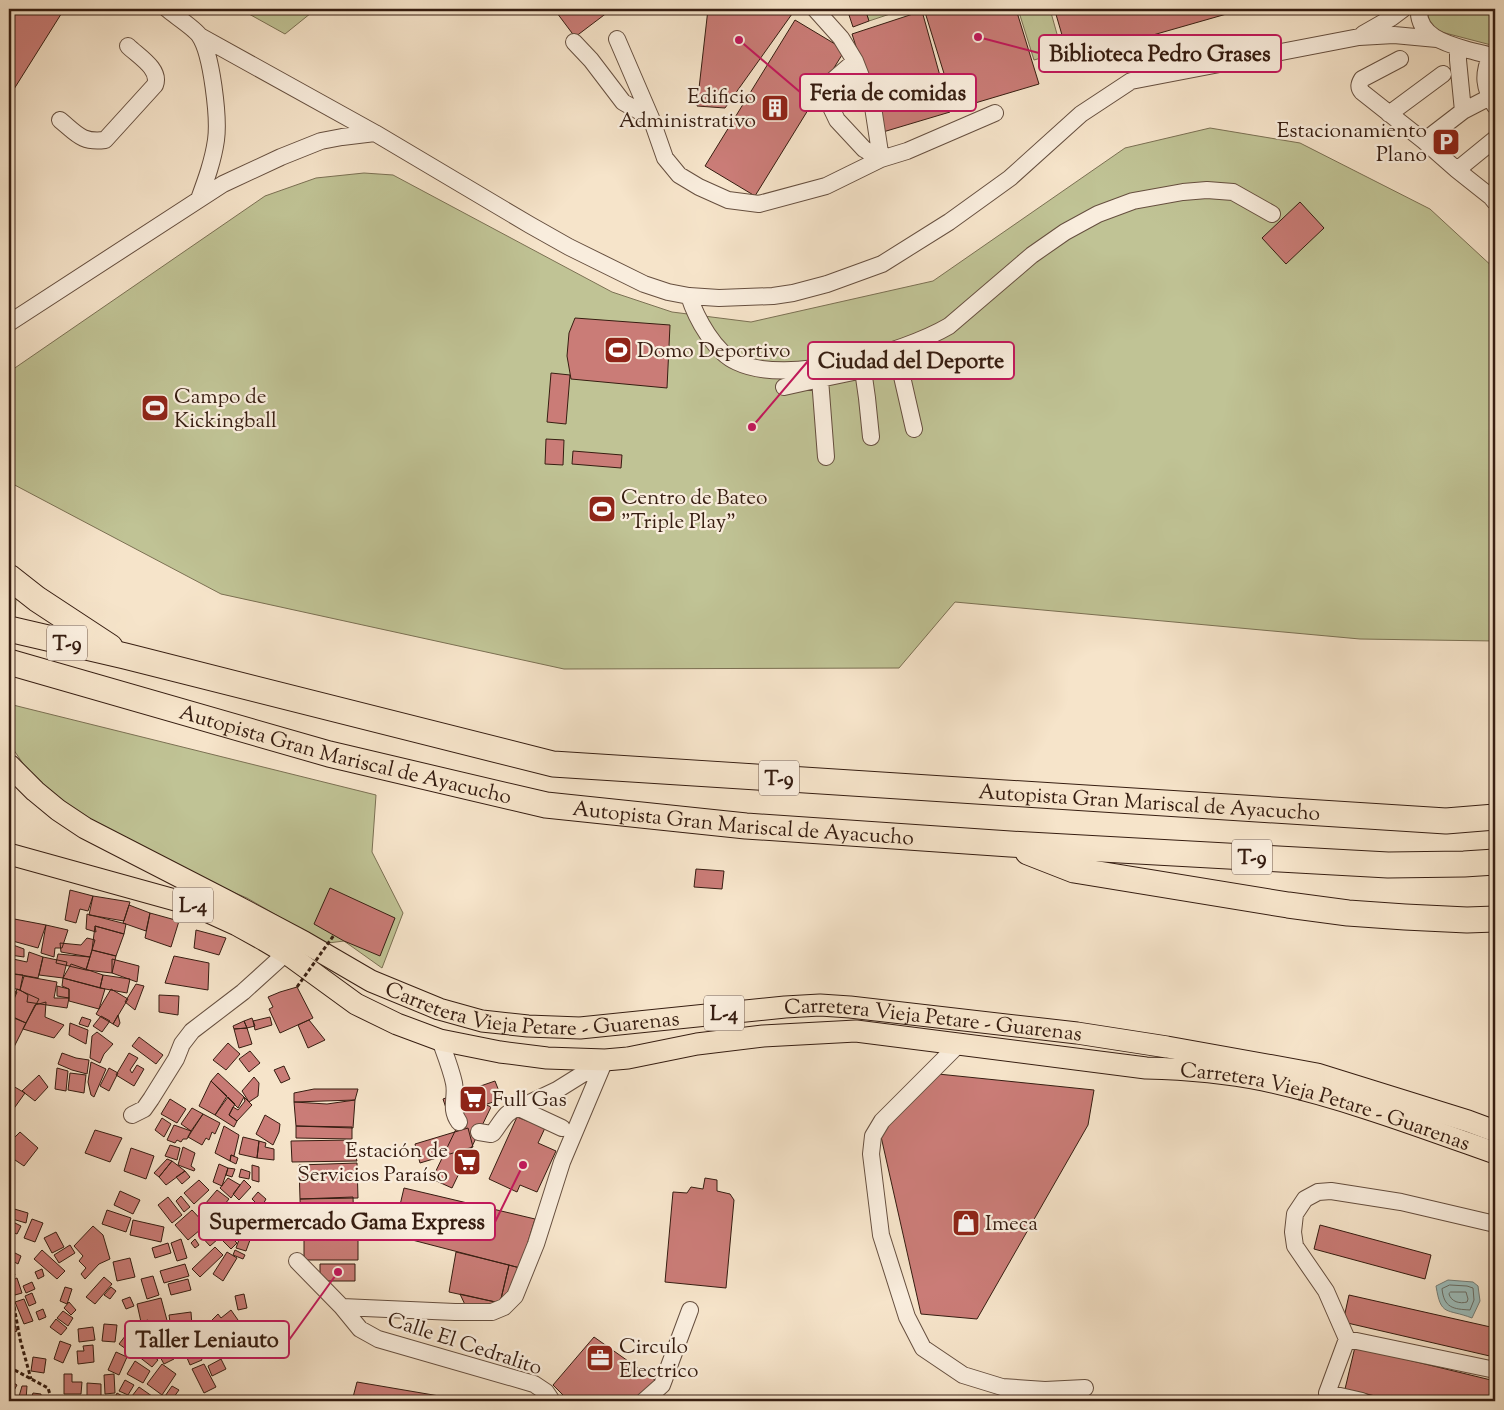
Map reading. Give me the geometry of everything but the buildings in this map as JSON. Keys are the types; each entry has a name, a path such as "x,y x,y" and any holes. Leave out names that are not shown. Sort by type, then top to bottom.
{"highway":[{"path":"9,577 37,599 125,656"},
{"name":"Autopista Gran Mariscal de Ayacucho","path":"9,629 125,656 553,764 1446,822 1495,817"},
{"name":"Autopista Gran Mariscal de Ayacucho","path":"9,662 329,754 546,806 746,826 1010,844 1388,865 1495,862"},
{"path":"1446,822 1495,809"},
{"path":"1010,844 1074,870 1288,905 1348,913 1404,917 1467,920 1495,919"}],"main road":[{"name":"Carretera Vieja Petare - Guarenas","path":"9,765 52,805 85,828 226,900 371,981 439,1009 482,1021 528,1026 580,1028 786,1007 820,1005 850,1007 1077,1033 1317,1074 1495,1131"},
{"name":"Carretera Vieja Petare - Guarenas","path":"9,854 193,905 237,925 286,953 356,1004 396,1024 440,1040 523,1056 605,1060 628,1058 697,1044 763,1036 856,1031 1146,1068 1181,1069 1261,1080 1360,1106 1495,1153"}],"street":[{"path":"167,9 200,36 376,133 530,226 644,284 668,292 689,296 719,298 773,296 827,284 882,264 949,222 1010,178 1081,114 1132,81 1359,37 1394,35 1437,40 1494,56 1486,67 1485,74 1485,80 1493,102 1462,111 1424,142"},
{"path":"815,9 841,38 855,61 872,107 881,159"},
{"path":"826,9 834,29"},
{"path":"1359,37 1404,9"},
{"path":"1419,9 1420,22 1437,40"},
{"path":"199,199 211,163 216,140 212,76 208,56 200,36"},
{"path":"617,39 665,158 679,175 728,200 758,204 826,186 881,159 908,151 995,113"},
{"path":"574,42 591,60 623,102 650,118"},
{"path":"60,120 81,138 105,140 155,85 157,80 154,70 128,46"},
{"path":"1458,47 1462,111"},
{"path":"1400,58 1362,80 1359,83 1359,88 1457,170 1494,197"},
{"path":"855,61 832,81 827,99 837,120 864,149 881,159"},
{"path":"1389,114 1443,74"},
{"path":"9,323 223,184 321,141 376,133"},
{"path":"1457,170 1495,139"},
{"path":"689,296 692,307 714,342 726,356 736,362 755,369 782,371 819,367 884,353 939,332 949,326 1032,255 1065,232 1098,214 1133,201 1183,192 1207,190 1233,192 1272,214"},
{"path":"784,387 863,370 928,348"},
{"path":"898,359 914,429"},
{"path":"863,370 871,437"},
{"path":"820,379 826,457"},
{"path":"132,1115 144,1109 176,1059 182,1044 192,1031 243,992 286,953"},
{"path":"440,1040 454,1085 453,1109 459,1122"},
{"path":"958,1045 882,1121 873,1136 870,1154 881,1235 907,1317 923,1348 963,1375 1002,1387 1045,1390 1086,1388"},
{"path":"479,1132 493,1133 508,1111 519,1108 557,1090 605,1060"},
{"name":"Calle El Cedralito","path":"342,1307 492,1312 504,1307 515,1296 536,1244 562,1162 605,1060"},
{"path":"519,1108 562,1128"},
{"path":"1362,1401 1327,1397 1347,1339 1326,1291 1295,1246 1293,1232 1295,1214 1305,1199 1318,1192 1331,1192 1402,1202 1495,1224"},
{"name":"Calle El Cedralito","path":"297,1261 360,1328 378,1339 534,1384 546,1392 552,1401"},
{"path":"644,1401 662,1385 690,1310"},
{"path":"1347,1339 1495,1370"}],"path":[{"path":"297,987 334,935"},
{"path":"9,1288 20,1339 32,1379"},
{"path":"9,1367 48,1388 52,1401"}],"green space":[{"path":"240,9 316,9 285,34"},
{"path":"865,9 905,9 869,21"},
{"path":"1018,9 1050,9 1062,52 1034,60"},
{"path":"1428,9 1495,9 1495,46 1436,30 1428,21"},
{"path":"1210,128 1300,143 1430,209 1495,269 1495,641 1360,639 955,602 899,668 564,669 221,594 9,482 9,372 265,196 316,178 364,173 393,175 612,292 672,312 751,322 933,281 1125,148"},
{"path":"9,591 16,597 15,619 9,617"},
{"path":"9,704 376,795 372,852 403,913 382,968 344,941 328,943 247,898 181,870 80,816 50,792 24,765 9,743"}],"water":[{"path":"1448,1280 1473,1282 1478,1286 1480,1301 1472,1318 1446,1310 1440,1303 1436,1286"}],"place":[{"name":"Biblioteca Pedro Grases","path":"978,37"},
{"name":"Feria de comidas","path":"739,40"},
{"name":"Edificio Administrativo","path":"775,108"},
{"name":"Estacionamiento Plano","path":"1446,142"},
{"name":"Domo Deportivo","path":"618,350"},
{"name":"Campo de Kickingball","path":"155,408"},
{"name":"Ciudad del Deporte","path":"752,427"},
{"name":"Centro de Bateo \"Triple Play\"","path":"602,509"},
{"name":"Full Gas","path":"473,1099"},
{"name":"Estación de Servicios Paraíso","path":"467,1162"},
{"name":"Supermercado Gama Express","path":"523,1165"},
{"name":"Imeca","path":"966,1223"},
{"name":"Taller Leniauto","path":"338,1272"},
{"name":"Circulo Electrico","path":"600,1358"}]}
